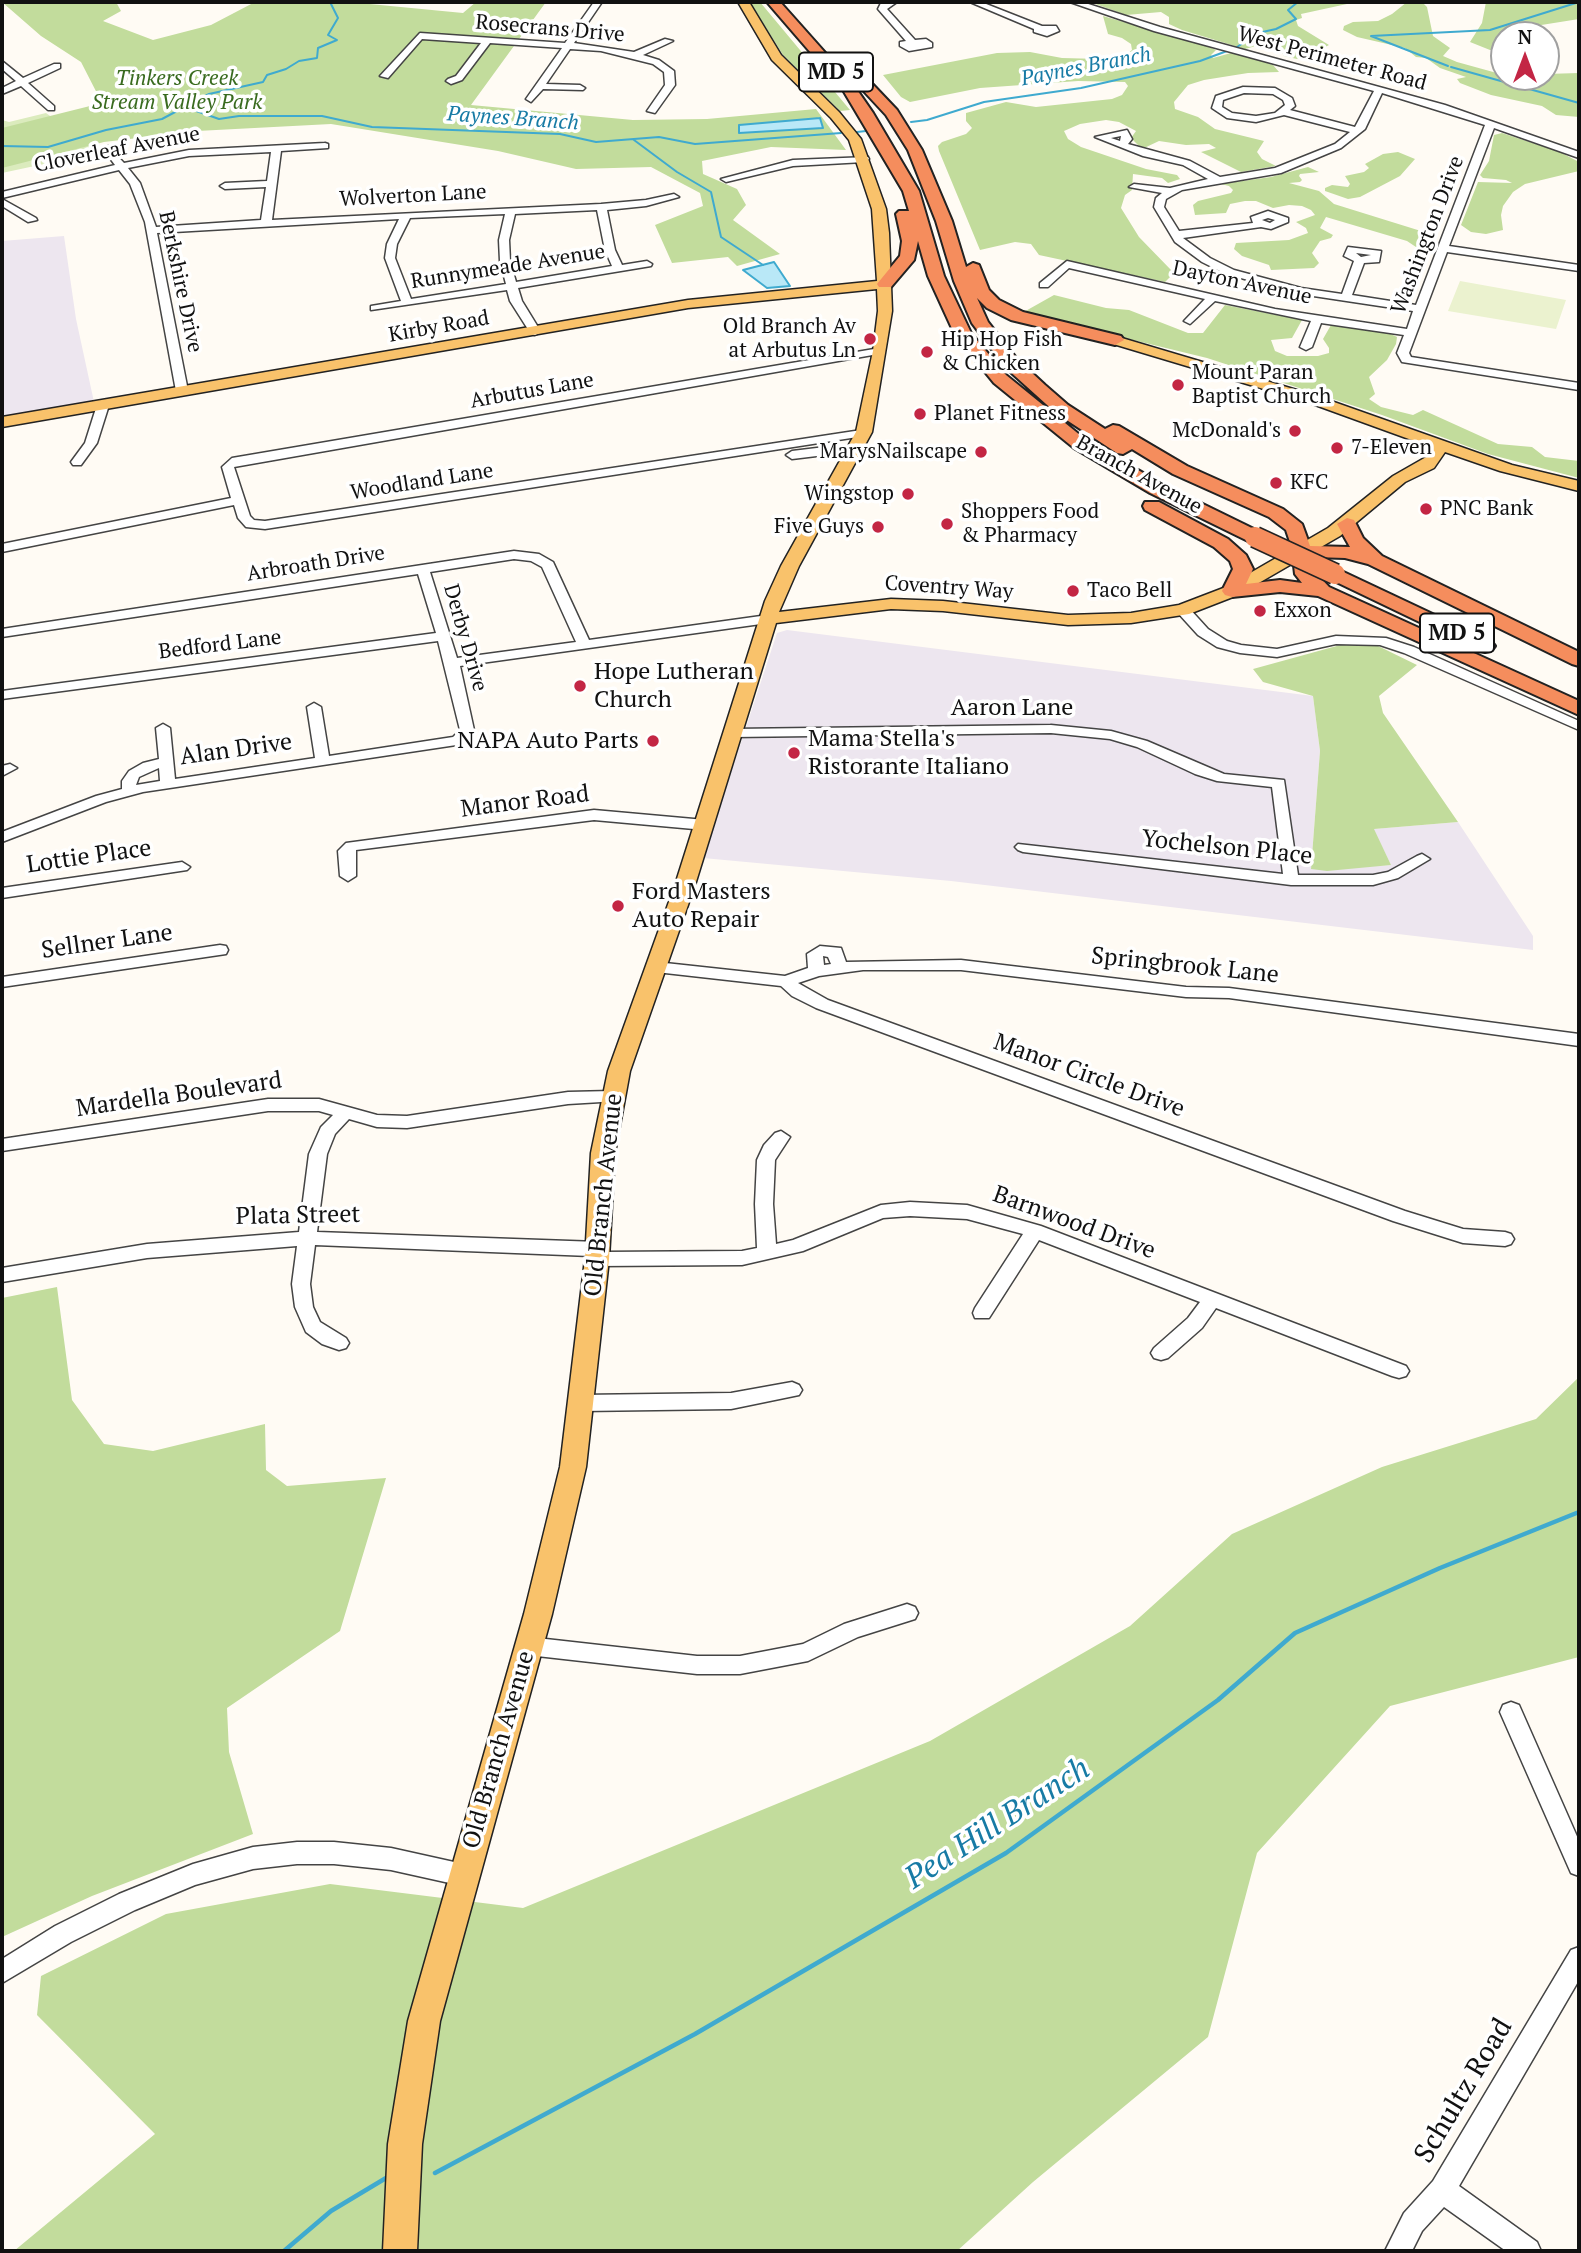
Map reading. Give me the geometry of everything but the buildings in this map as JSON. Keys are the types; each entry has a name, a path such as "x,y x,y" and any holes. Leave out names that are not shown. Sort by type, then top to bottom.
{"highway":[{"name":"Branch Avenue","path":"773,2 848,86 866,113 911,191 944,296 963,335 1017,394 1080,444 1157,489 1255,537 1342,568 1579,671"},
{"name":"Branch Avenue","path":"789,2 882,102 901,127 932,189 969,299 980,323 1012,363 1062,409 1152,468 1274,527 1342,568 1579,692"},
{"path":"901,127 919,148 947,195 981,292 993,304 1017,316 1115,340"},
{"path":"885,284 908,257 910,241 888,152"},
{"path":"927,245 929,282 948,343 993,395 1086,465 1221,543 1239,559 1243,569 1232,591"},
{"path":"969,299 1041,376 1082,409 1180,470 1276,513 1295,528 1302,550 1305,574 1322,591"},
{"path":"1347,524 1350,535 1359,547 1375,561"},
{"path":"1221,543 1260,552 1346,552 1375,561 1579,660"},
{"path":"1232,591 1279,586 1322,591 1579,709"}],"main road":[{"name":"Old Branch Avenue","path":"400,2251 401,2188 411,2091 424,2021 528,1646 567,1494 581,1403 598,1254 603,1153 612,1097 619,1070 705,825 768,619 781,585 864,432 880,351 885,284 880,216 864,159 855,139 835,115 776,57 744,2"},
{"name":"Kirby Road","path":"2,422 691,303 885,284"},
{"path":"1115,340 1278,388 1395,429 1437,451 1579,486"},
{"path":"1395,429 1415,442 1418,448 1404,466 1405,475"},
{"path":"1411,455 1437,451"},
{"name":"Coventry Way","path":"768,619 877,604 916,604 1068,620 1124,619 1183,610 1232,591 1347,524 1405,475 1427,465 1437,451"},
{"path":"781,585 782,592 796,604 828,610"}],"street":[{"path":"531,99 598,2"},
{"path":"894,2 885,4 882,9 912,42"},
{"path":"974,2 1040,28"},
{"name":"West Perimeter Road","path":"1074,2 1169,32 1491,123 1579,155"},
{"name":"Rosecrans Drive","path":"385,76 420,36 567,46 635,55 661,65 671,75 668,89 652,111"},
{"path":"451,81 459,78 488,40"},
{"path":"635,55 668,41"},
{"path":"2,64 51,108"},
{"path":"2,91 57,66"},
{"path":"540,86 580,88"},
{"path":"1285,112 1290,106 1287,97 1267,90 1234,91 1216,102 1222,113 1234,118 1256,119 1285,112 1358,131"},
{"path":"1380,90 1358,131 1338,146 1288,168 1185,185 1169,191 1161,198 1159,207 1179,240 1206,260 1240,276 1282,288 1421,309"},
{"name":"Washington Drive","path":"1491,123 1402,353 1406,359 1579,387"},
{"path":"1123,144 1146,154 1186,163 1217,180"},
{"name":"Cloverleaf Avenue","path":"2,195 189,153 325,146"},
{"path":"266,222 276,147"},
{"name":"Berkshire Drive","path":"108,149 138,187 152,230 182,391"},
{"path":"726,179 793,163 864,159"},
{"path":"225,186 272,184"},
{"path":"1134,187 1169,191"},
{"name":"Wolverton Lane","path":"152,230 601,206 646,203 674,197"},
{"path":"2,202 32,220"},
{"path":"601,206 610,250 618,269"},
{"path":"511,210 503,248 516,301 535,332"},
{"path":"406,215 392,244 390,258 407,303"},
{"path":"1176,234 1261,224"},
{"path":"1444,248 1579,268"},
{"path":"1346,299 1360,260"},
{"name":"Runnymeade Avenue","path":"374,308 647,264"},
{"name":"Dayton Avenue","path":"1044,285 1067,264 1214,296 1260,309 1410,333"},
{"path":"1191,321 1214,296"},
{"path":"1306,347 1317,319"},
{"name":"Arbutus Lane","path":"238,500 228,467 232,462 880,351"},
{"path":"77,462 91,443 103,405"},
{"name":"Woodland Lane","path":"238,500 248,522 277,524 864,432"},
{"path":"766,448 774,457 825,451 855,452"},
{"path":"2,548 238,500"},
{"name":"Arbroath Drive","path":"2,633 514,555 542,561 557,582 584,645"},
{"name":"Derby Drive","path":"423,569 466,718"},
{"path":"1183,610 1203,632 1222,644 1240,649 1277,653 1336,640 1360,638 1381,641 1409,650 1579,726"},
{"name":"Coventry Way","path":"452,663 768,619"},
{"name":"Bedford Lane","path":"2,695 444,636"},
{"path":"314,707 323,761"},
{"name":"Alan Drive","path":"2,837 129,791 168,783 454,743 465,735 466,718"},
{"path":"163,728 168,783"},
{"name":"Aaron Lane","path":"733,733 1085,731 1111,735 1142,744 1200,771 1222,778 1275,782 1282,787 1292,880"},
{"path":"129,791 129,781 134,774 148,766 166,762"},
{"name":"Manor Road","path":"348,876 345,856 351,846 594,815 705,825"},
{"name":"Yochelson Place","path":"1023,847 1292,880 1373,880 1394,875 1422,859"},
{"name":"Lottie Place","path":"2,893 182,867"},
{"name":"Sellner Lane","path":"2,982 220,950"},
{"name":"Springbrook Lane","path":"786,981 840,967 890,963 961,965 1186,992 1228,993 1579,1040"},
{"name":"Manor Circle Drive","path":"656,967 786,981 798,992 822,1004 1399,1216 1464,1236 1505,1239"},
{"name":"Mardella Boulevard","path":"2,1145 268,1105 318,1105 377,1121 407,1122 482,1113 568,1098 612,1097"},
{"path":"339,1343 319,1333 304,1307 301,1284 313,1175 321,1141 346,1112"},
{"path":"767,1253 764,1204 766,1160 770,1149 781,1137"},
{"name":"Barnwood Drive","path":"598,1254 742,1258 796,1246 870,1215 896,1210 967,1212 1035,1231 1399,1371"},
{"path":"982,1313 1035,1231"},
{"name":"Plata Street","path":"2,1275 183,1246 307,1238 418,1241 598,1254"},
{"path":"1161,1353 1195,1323 1211,1300"},
{"path":"581,1403 731,1401 792,1390"},
{"path":"528,1646 697,1665 740,1665 797,1655 852,1630 907,1613"},
{"path":"1511,1712 1579,1865"},
{"path":"2,1972 62,1934 127,1902 193,1875 253,1858 297,1853 334,1853 391,1859 464,1875"},
{"name":"Schultz Road","path":"1398,2251 1413,2222 1442,2190 1579,1958"},
{"path":"1442,2190 1528,2251"}],"shaded area":[{"path":"64,236 76,319 94,402 2,417 2,241"},
{"path":"787,630 1313,696 1320,751 1311,869 1391,865 1373,829 1458,822 1533,936 1533,950 951,881 703,858 777,633"}],"green space":[{"path":"2,2 116,2 121,11 103,21 153,40 211,25 255,2 349,2 463,13 476,2 546,2 471,105 633,120 707,119 816,109 846,150 771,147 702,161 703,174 737,189 746,205 733,220 780,254 737,266 728,257 672,263 655,225 703,206 700,193 651,167 576,169 498,151 331,124 197,131 104,142 2,168 2,128 102,103 81,62 41,36"},
{"path":"750,2 760,2 850,110 840,111 783,55"},
{"path":"1090,2 1347,4 1301,14 1302,18 1296,20 1298,26 1329,45 1315,56 1297,59 1284,56 1277,45 1270,42 1245,49 1182,30 1169,24 1169,17 1161,12 1126,15"},
{"path":"1407,2 1422,2 1427,7 1433,36 1450,48 1443,56 1490,71 1490,91 1560,91 1560,74 1579,73 1579,117 1556,115 1542,106 1491,95 1460,83 1457,79 1466,77 1440,68 1426,58 1416,57 1405,48 1357,37 1343,30 1344,26 1353,22 1378,21"},
{"path":"1486,2 1579,2 1579,19 1560,22 1490,21 1490,50 1470,42 1482,23"},
{"path":"1103,16 1207,46 1216,50 1211,55 1213,58 1231,53 1273,65 1279,72 1248,73 1204,80 1188,85 1174,102 1175,109 1198,117 1215,129 1264,141 1257,152 1262,159 1276,166 1241,172 1201,152 1216,148 1209,144 1186,145 1159,141 1142,149 1131,138 1136,131 1119,122 1106,120 1080,124 1064,131 1068,139 1081,147 1146,169 1177,175 1180,179 1168,183 1162,178 1133,174 1132,190 1125,195 1121,208 1139,237 1172,271 1172,275 1165,282 1039,255 1031,244 1015,242 980,250 938,146 942,142 966,134 972,128 966,121 966,113 1006,102 1036,107 1112,99 1122,95 1128,86 1125,82 1078,81 980,88 910,102 901,97 883,75 997,53 1030,52 1062,58 1101,59 1125,55 1132,50 1131,44 1108,34"},
{"name":"Tinkers Creek Stream Valley Park","path":"46,113 100,152 2,173 2,120 9,122"},
{"path":"1502,133 1560,152 1579,162 1579,171 1525,184 1513,192 1503,206 1503,230 1486,234 1471,232 1461,225 1478,182 1512,183 1483,178 1480,175 1489,161 1494,135"},
{"path":"1398,152 1415,159 1400,176 1360,197 1348,199 1325,191 1325,188 1332,185 1348,187 1350,184 1345,176 1364,172 1369,168 1365,164 1383,154"},
{"path":"1308,167 1319,172 1300,174 1300,182 1289,183 1319,191 1334,204 1437,236 1432,250 1422,251 1407,241 1326,217 1320,228 1333,235 1320,241 1312,253 1319,263 1314,268 1271,270 1269,265 1242,256 1234,249 1236,243 1289,240 1308,233 1306,228 1296,222 1315,215 1311,210 1289,205 1273,208 1256,201 1245,201 1230,204 1226,213 1195,215 1193,205 1198,201 1231,193 1233,190 1229,186 1221,184 1271,177"},
{"path":"1460,281 1566,300 1556,329 1448,311"},
{"path":"1054,295 1106,308 1129,310 1188,333 1203,333 1225,305 1302,320 1292,338 1271,340 1275,351 1287,356 1318,356 1329,353 1323,339 1331,325 1389,333 1397,337 1396,344 1387,360 1369,377 1375,394 1369,399 1381,407 1413,415 1423,410 1498,444 1532,447 1545,457 1579,461 1579,478 1488,454 1382,415 1207,358 1022,313"},
{"path":"1344,644 1376,645 1417,665 1379,696 1383,713 1458,822 1374,829 1391,865 1327,871 1311,869 1320,751 1313,696 1263,682 1253,669"},
{"path":"57,1287 72,1400 104,1444 153,1451 265,1424 266,1470 287,1486 386,1478 340,1631 227,1708 229,1752 253,1834 92,1896 2,1937 2,1298"},
{"path":"1579,1377 1579,1657 1390,1706 1257,1853 1208,2037 1033,2182 957,2251 14,2251 155,2134 37,2015 41,1976 166,1914 330,1884 523,1908 930,1741 1130,1626 1232,1534 1382,1467 1536,1419"}],"water":[{"path":"820,118 823,128 739,133 739,125"},
{"path":"774,262 790,286 767,288 743,270"}],"waterway":[{"path":"2,146 48,147 106,130 162,119 209,94 263,82 267,75 286,69 299,61 317,58 318,48 337,40 328,35 338,18 330,2"},
{"name":"Paynes Branch","path":"1237,47 1258,33 1276,29 1296,19 1288,10 1298,2"},
{"path":"1448,66 1371,36 1490,30 1579,2"},
{"name":"Paynes Branch","path":"911,122 927,120 984,102 1081,88 1200,61 1227,51"},
{"path":"1451,67 1579,103"},
{"name":"Paynes Branch","path":"185,107 219,119 239,116 322,116 372,127 560,134 596,142 659,137 695,144 841,133"},
{"name":"Paynes Branch","path":"857,132 866,131"},
{"path":"634,140 677,172 711,192 721,237 763,265"},
{"name":"Pea Hill Branch","path":"435,2173 695,2034 1006,1853 1218,1700 1295,1633 1440,1568 1579,1512"},
{"name":"Pea Hill Branch","path":"284,2251 331,2211 386,2178"}],"place":[{"name":"Old Branch Av at Arbutus Ln","path":"870,339"},
{"name":"Hip Hop Fish & Chicken","path":"927,352"},
{"name":"Mount Paran Baptist Church","path":"1178,385"},
{"name":"Planet Fitness","path":"920,414"},
{"name":"McDonald's","path":"1295,431"},
{"name":"7-Eleven","path":"1337,448"},
{"name":"MarysNailscape","path":"981,452"},
{"name":"KFC","path":"1276,483"},
{"name":"Wingstop","path":"908,494"},
{"name":"PNC Bank","path":"1426,509"},
{"name":"Shoppers Food & Pharmacy","path":"947,524"},
{"name":"Five Guys","path":"878,527"},
{"name":"Taco Bell","path":"1073,591"},
{"name":"Exxon","path":"1260,611"},
{"name":"Hope Lutheran Church","path":"580,686"},
{"name":"NAPA Auto Parts","path":"653,741"},
{"name":"Mama Stella's Ristorante Italiano","path":"794,753"},
{"name":"Ford Masters Auto Repair","path":"618,906"}]}
